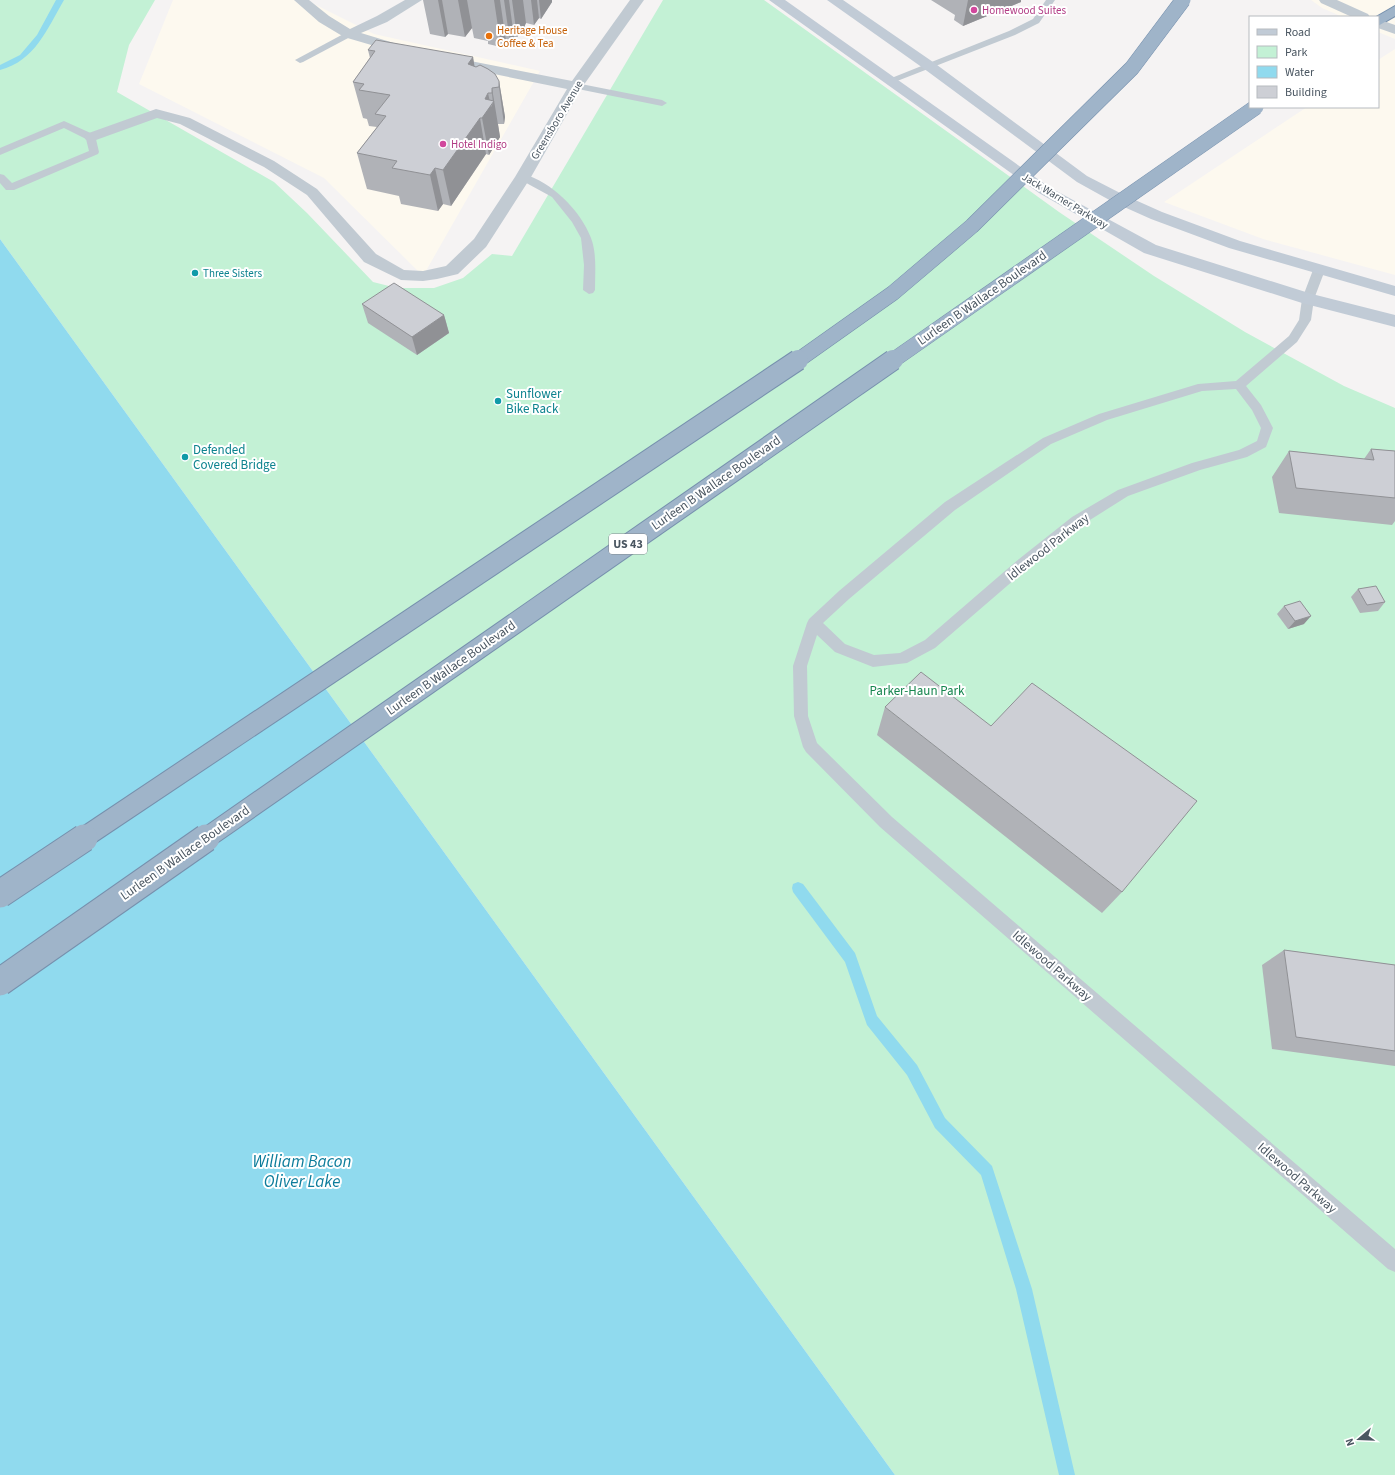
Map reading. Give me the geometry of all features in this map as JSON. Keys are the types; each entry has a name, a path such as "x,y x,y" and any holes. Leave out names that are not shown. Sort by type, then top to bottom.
{"highway":[{"path":"0,894 758,388 893,293 972,226 1132,68 1183,0"},
{"path":"1379,21 1395,10"},
{"name":"Lurleen B Wallace Boulevard","path":"0,982 1255,108"}],"main road":[{"name":"Jack Warner Parkway","path":"776,0 1044,190 1118,233 1150,249 1308,299 1395,321"},
{"path":"834,0 928,65 1082,179 1106,192 1154,214 1218,238 1319,270 1395,291"}],"street":[{"path":"301,0 324,19 349,34 382,46 416,54"},
{"path":"349,34 382,19 415,0"},
{"name":"Greensboro Avenue","path":"91,137 156,113 185,121 279,170 312,192 370,258 401,275 424,276 452,270 480,243 523,177 576,86 636,0"},
{"path":"1326,0 1361,16"},
{"path":"1379,22 1395,30"},
{"path":"432,57 576,86"}],"lane":[{"path":"889,81 1012,33 1036,21 1051,0"},
{"path":"300,60 349,34"},
{"path":"576,86 662,103"},
{"path":"0,152 64,124 91,137 94,152 10,188 0,177"},
{"path":"523,177 556,195 577,221 586,238 590,265 589,290"},
{"path":"1239,385 1293,339 1305,320 1308,299 1319,270"},
{"name":"Idlewood Parkway","path":"814,623 840,648 873,661 902,659 930,644 1024,563 1077,522 1123,493 1196,466 1243,454 1262,444 1267,428 1257,408 1239,385 1202,387 1103,417 1047,441 950,506 844,595 814,623 800,666 801,716 811,747 886,822 1395,1262"}],"shaded area":[{"name":"Hotel Indigo","path":"173,0 306,0 374,34 540,71 423,276 324,178 139,84"},
{"path":"1311,0 1395,0 1395,39 1379,32 1379,16 1341,16 1322,8"},
{"path":"1395,49 1395,275 1263,239 1164,202 1305,108 1379,108 1379,59"}],"green space":[{"name":"Parker-Haun Park","path":"0,0 155,0 129,45 117,92 274,182 307,213 373,282 397,288 434,288 463,278 492,254 512,256 663,0 764,0 1059,212 1154,276 1245,332 1344,386 1395,408 1395,1475 895,1475 0,239"}],"water":[{"name":"William Bacon Oliver Lake","path":"0,239 895,1475 0,1475"}],"building":[{"path":"376,40 473,57 468,64 476,67 480,65 488,69 495,74 499,81 499,87 492,88 492,93 488,93 485,99 494,101 443,170 435,168 430,175 392,168 397,161 357,153 386,116 375,114 390,95 359,90 364,84 353,82 375,51 368,50"},
{"path":"394,283 444,315 412,337 362,304"},
{"path":"1371,449 1395,451 1395,498 1296,488 1289,451 1374,460"},
{"path":"1376,586 1385,602 1367,605 1358,589"},
{"path":"1300,601 1311,616 1295,621 1284,606"},
{"path":"921,672 991,726 1032,683 1197,801 1122,892 885,707"},
{"path":"1284,950 1395,965 1395,1051 1296,1037"}],"waterway":[{"path":"0,68 23,57 40,36 60,0"},
{"path":"798,888 850,958 872,1020 912,1070 940,1123 987,1171 1024,1289 1067,1475"}],"place":[{"name":"Homewood Suites","path":"974,10"},
{"name":"Heritage House Coffee & Tea","path":"489,36"},
{"name":"Hotel Indigo","path":"443,144"},
{"name":"Three Sisters","path":"195,273"},
{"name":"Sunflower Bike Rack","path":"498,401"},
{"name":"Defended Covered Bridge","path":"185,457"}]}
